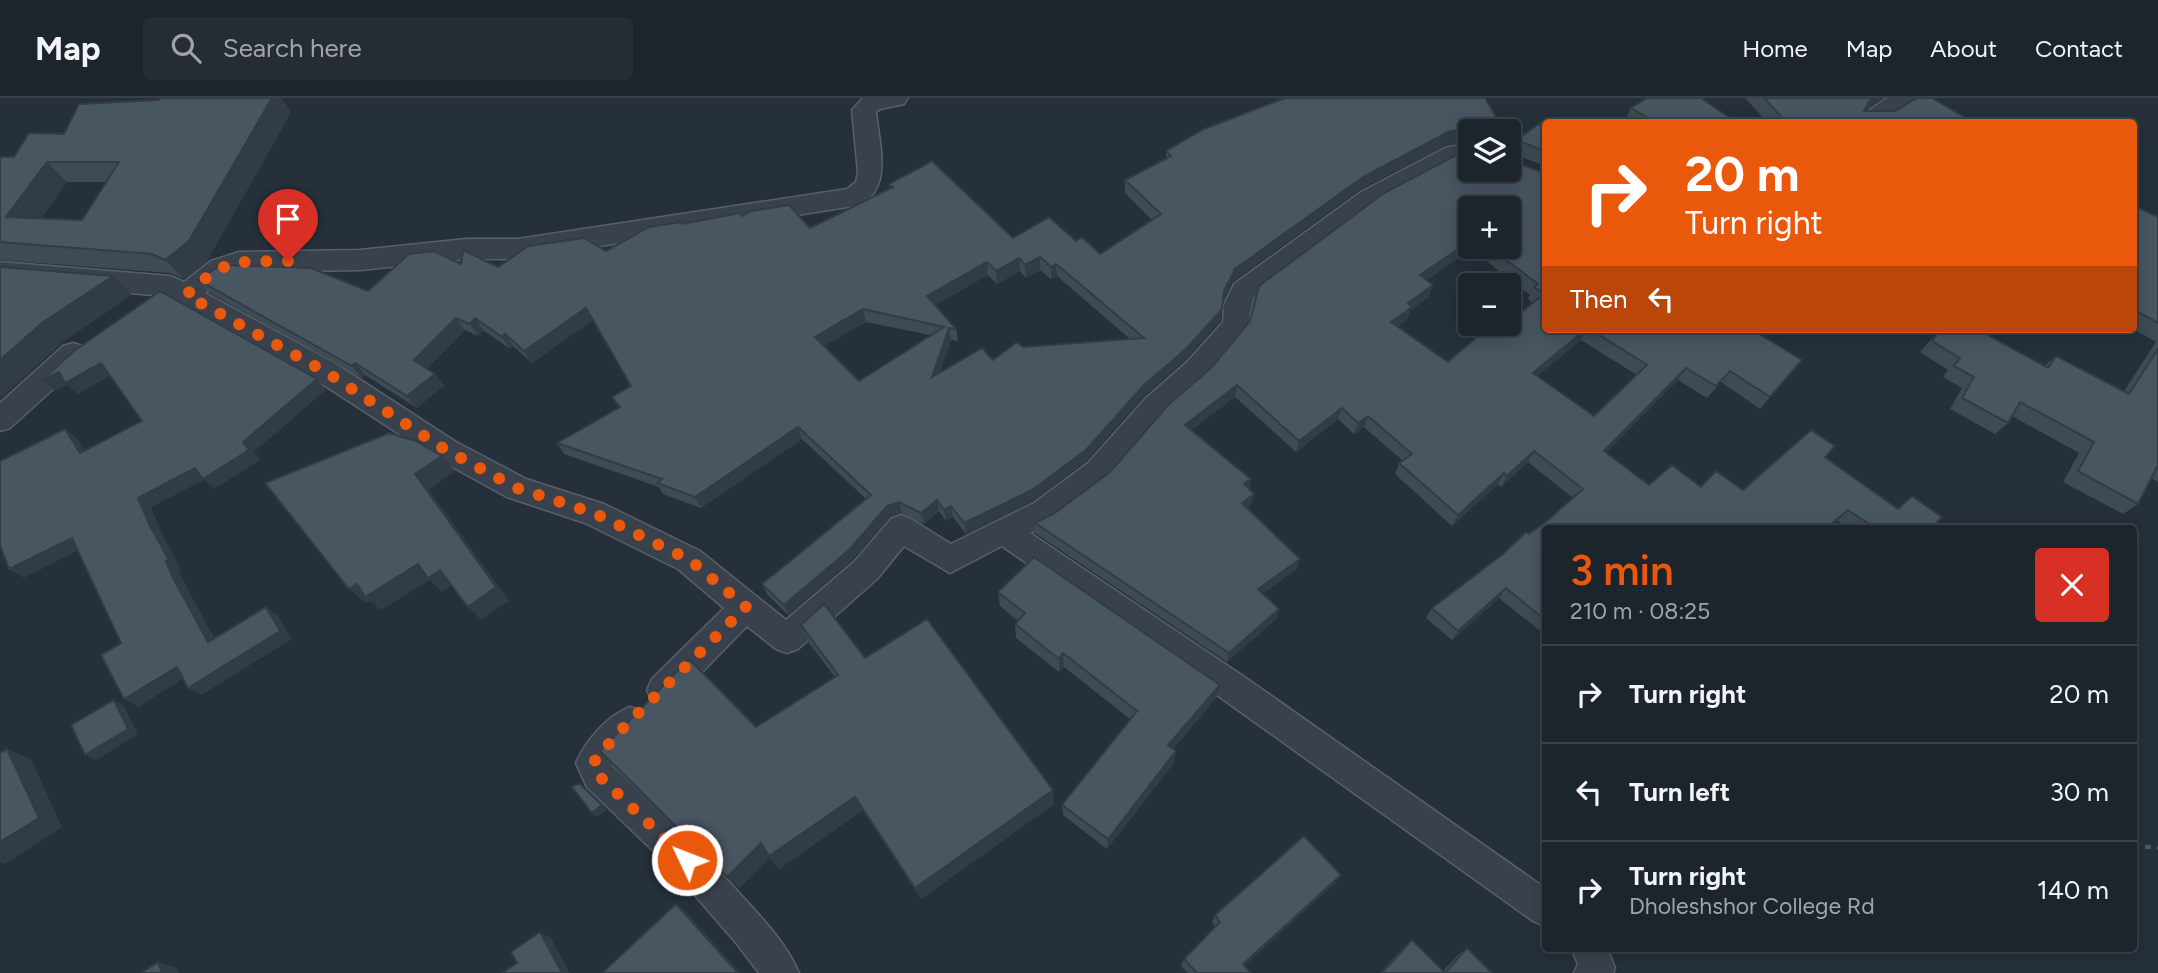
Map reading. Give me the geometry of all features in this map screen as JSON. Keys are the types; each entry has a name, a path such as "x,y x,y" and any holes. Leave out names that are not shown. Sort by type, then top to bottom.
{"street":[{"path":"138,308 228,263 360,260 466,250 518,249 854,197 867,186 870,172 864,110 873,102 896,98"},
{"path":"1873,119 1906,98"},
{"path":"0,272 178,290 326,372 446,450 517,488 594,513 690,560 787,639 866,570 901,528 950,560 1044,512 1098,472 1155,407 1197,370 1236,325 1237,305 1243,291 1370,198 1458,153"},
{"path":"0,420 75,352 96,337"},
{"path":"1004,531 1232,687 1542,907"},
{"path":"746,607 617,734 593,763 599,776 696,870 750,931 781,973"},
{"path":"1591,952 1597,968 1592,973"}],"path":[{"path":"2137,845 2158,848"}],"building":[{"path":"272,98 189,241 165,260 152,254 0,242 0,157 14,157 29,133 64,134 79,104","holes":["47,162 119,162 82,220 6,217"]},
{"path":"1285,98 1485,98 1497,119 1458,119 1458,130 1448,132 1363,177 1235,269 1224,291 1222,309 1187,348 1144,385 1086,450 1032,490 964,523 951,506 944,510 937,500 921,513 899,502 887,506 850,549 784,605 762,584 871,495 798,427 695,497 657,483 662,479 557,443 620,407 612,397 631,386 586,308 524,351 505,334 502,337 475,318 470,324 456,318 414,360 435,374 407,396 355,363 352,366 198,280 221,265 311,268 368,291 409,254 434,251 461,264 463,250 498,267 528,246 584,238 606,251 649,227 740,213 742,216 751,211 789,205 810,228 893,187 889,184 932,161 1013,238 1049,217 1076,241 1082,237 1100,254 1161,214 1125,180 1171,156 1166,151 1204,129","holes":["1040,257 1051,267 1056,264 1144,338 1023,347 1017,342 993,360 982,348 932,377 949,328 956,329 927,296 987,262 996,271 1019,258 1025,265","863,309 944,327 859,381 815,337"]},
{"path":"1647,98 1701,98 1732,119 1650,119 1631,108"},
{"path":"1764,98 1873,98 1864,111 1895,111 1917,98 1932,98 1968,119 1783,119"},
{"path":"1540,123 1542,124 1542,150 1521,142 1521,136"},
{"path":"1458,154 1458,182 1521,182 1521,165 1542,172 1542,293 1534,287 1538,284 1505,259 1521,259 1521,196 1458,196 1458,249 1420,275 1433,285 1408,303 1412,307 1391,322 1448,362 1478,336 1521,336 1521,312 1542,296 1542,333 1581,333 1533,373 1594,416 1647,365 1596,333 1758,333 1802,360 1770,397 1730,371 1716,386 1686,368 1604,451 1649,485 1672,465 1701,487 1716,471 1743,490 1811,430 1835,446 1825,457 1898,509 1912,496 1942,517 1935,525 1870,525 1848,510 1830,525 1542,525 1542,618 1506,588 1458,631 1432,608 1503,554 1526,532 1529,534 1548,520 1583,489 1534,451 1507,476 1504,473 1458,515 1399,463 1412,454 1368,416 1358,423 1342,408 1299,441 1237,385 1185,425 1251,479 1244,484 1254,494 1242,503 1300,559 1258,589 1279,609 1229,653 1035,523 1055,513 1110,472 1168,405 1211,368 1250,321 1259,286 1384,193"},
{"path":"2137,207 2158,217 2158,323 2137,311"},
{"path":"0,267 113,276 42,323 0,360"},
{"path":"160,291 317,379 243,442 249,450 203,479 195,468 138,498 169,560 166,561 173,578 208,642 266,607 280,631 188,688 177,667 124,699 101,655 121,643 72,538 9,569 0,545 0,461 65,429 80,453 142,421 101,363 65,383 59,372 42,380 74,351"},
{"path":"1938,333 1984,333 2048,368 2056,356 2129,394 2158,349 2158,465 2138,504 2078,471 2094,442 2020,402 2008,423 1962,398 1974,377 1954,366 1960,358 1932,341"},
{"path":"389,433 416,441 442,456 415,474 496,587 468,607 440,570 428,578 418,564 365,597 357,584 349,589 265,483"},
{"path":"1034,557 1220,685 1168,745 1176,751 1108,839 1062,805 1137,711 1063,653 1059,659 1015,624 1025,613 998,592"},
{"path":"824,604 865,658 927,619 1053,790 915,888 855,797 769,856 761,843 727,877 600,751 689,659 756,727 838,675 801,625"},
{"path":"114,700 128,729 85,755 71,725"},
{"path":"7,749 39,818 0,842 0,753"},
{"path":"579,783 602,805 592,813 572,787"},
{"path":"1304,836 1341,875 1243,964 1251,973 1197,973 1184,959 1220,922 1215,915"},
{"path":"676,904 736,973 602,973"},
{"path":"540,932 562,973 502,973 517,963 511,952"},
{"path":"1412,940 1445,973 1382,973"},
{"path":"1467,948 1492,973 1445,973"},
{"path":"158,962 162,973 141,973"}],"route":[{"path":"288,261 228,263 210,273 186,295 326,372 446,450 517,488 594,513 690,560 746,607 617,734 593,763 599,776 618,796 687,860"}]}
